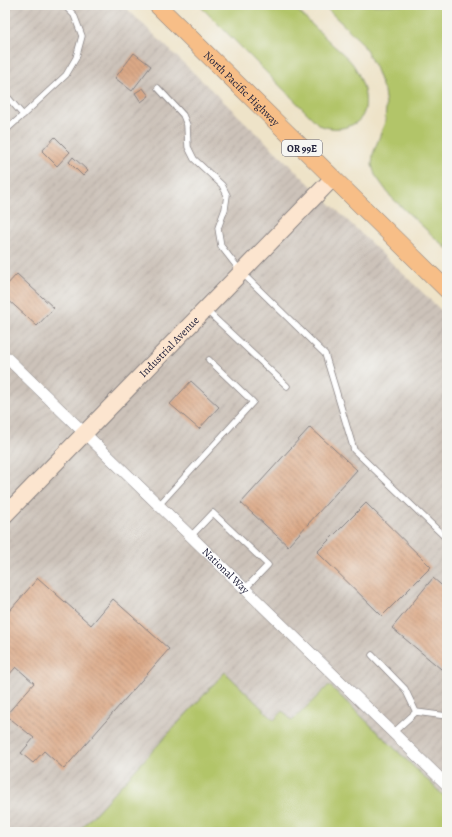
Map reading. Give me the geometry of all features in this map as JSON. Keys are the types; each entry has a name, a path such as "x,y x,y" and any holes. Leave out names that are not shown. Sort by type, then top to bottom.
{"main road":[{"name":"North Pacific Highway","path":"157,5 447,290"}],"street":[{"name":"Industrial Avenue","path":"5,515 333,178"},
{"name":"National Way","path":"5,356 447,785"}],"lane":[{"path":"5,132 66,75 76,58 82,36 74,15 64,5"},
{"path":"158,88 183,115 187,125 188,147 194,159 222,185 227,196 225,209 218,228 221,246 242,273 325,354 354,450 447,539"},
{"path":"5,94 24,115"},
{"path":"205,310 287,386"},
{"path":"159,505 253,402 209,360"},
{"path":"191,536 213,513 268,565 245,589"},
{"path":"372,655 405,689 416,712"},
{"path":"394,732 416,712 447,716"}],"shaded area":[{"path":"5,5 123,5 447,316 447,832 5,832"}],"green space":[{"path":"199,5 292,5 346,56 356,69 365,93 365,109 362,116 357,122 348,127 329,128 319,125"},
{"path":"323,5 447,5 447,249 391,197 375,175 372,165 373,154 385,122 386,106 384,91 375,67 362,43"},
{"path":"225,672 274,720 283,711 292,721 329,685 447,799 447,832 78,832"}],"building":[{"path":"134,53 151,66 132,91 115,78"},
{"path":"143,88 149,96 141,102 135,93"},
{"path":"55,137 70,152 57,166 42,151"},
{"path":"73,157 88,171 83,176 69,162"},
{"path":"17,274 54,308 37,326 5,297 5,287"},
{"path":"191,381 219,407 199,429 170,404"},
{"path":"310,427 357,470 288,546 241,503"},
{"path":"366,503 431,567 382,616 317,552"},
{"path":"38,578 91,625 113,599 169,649 64,769 44,751 33,763 21,753 34,738 6,715 34,683 16,667 8,676 5,674 5,616"},
{"path":"433,578 447,590 447,674 392,628"}]}
